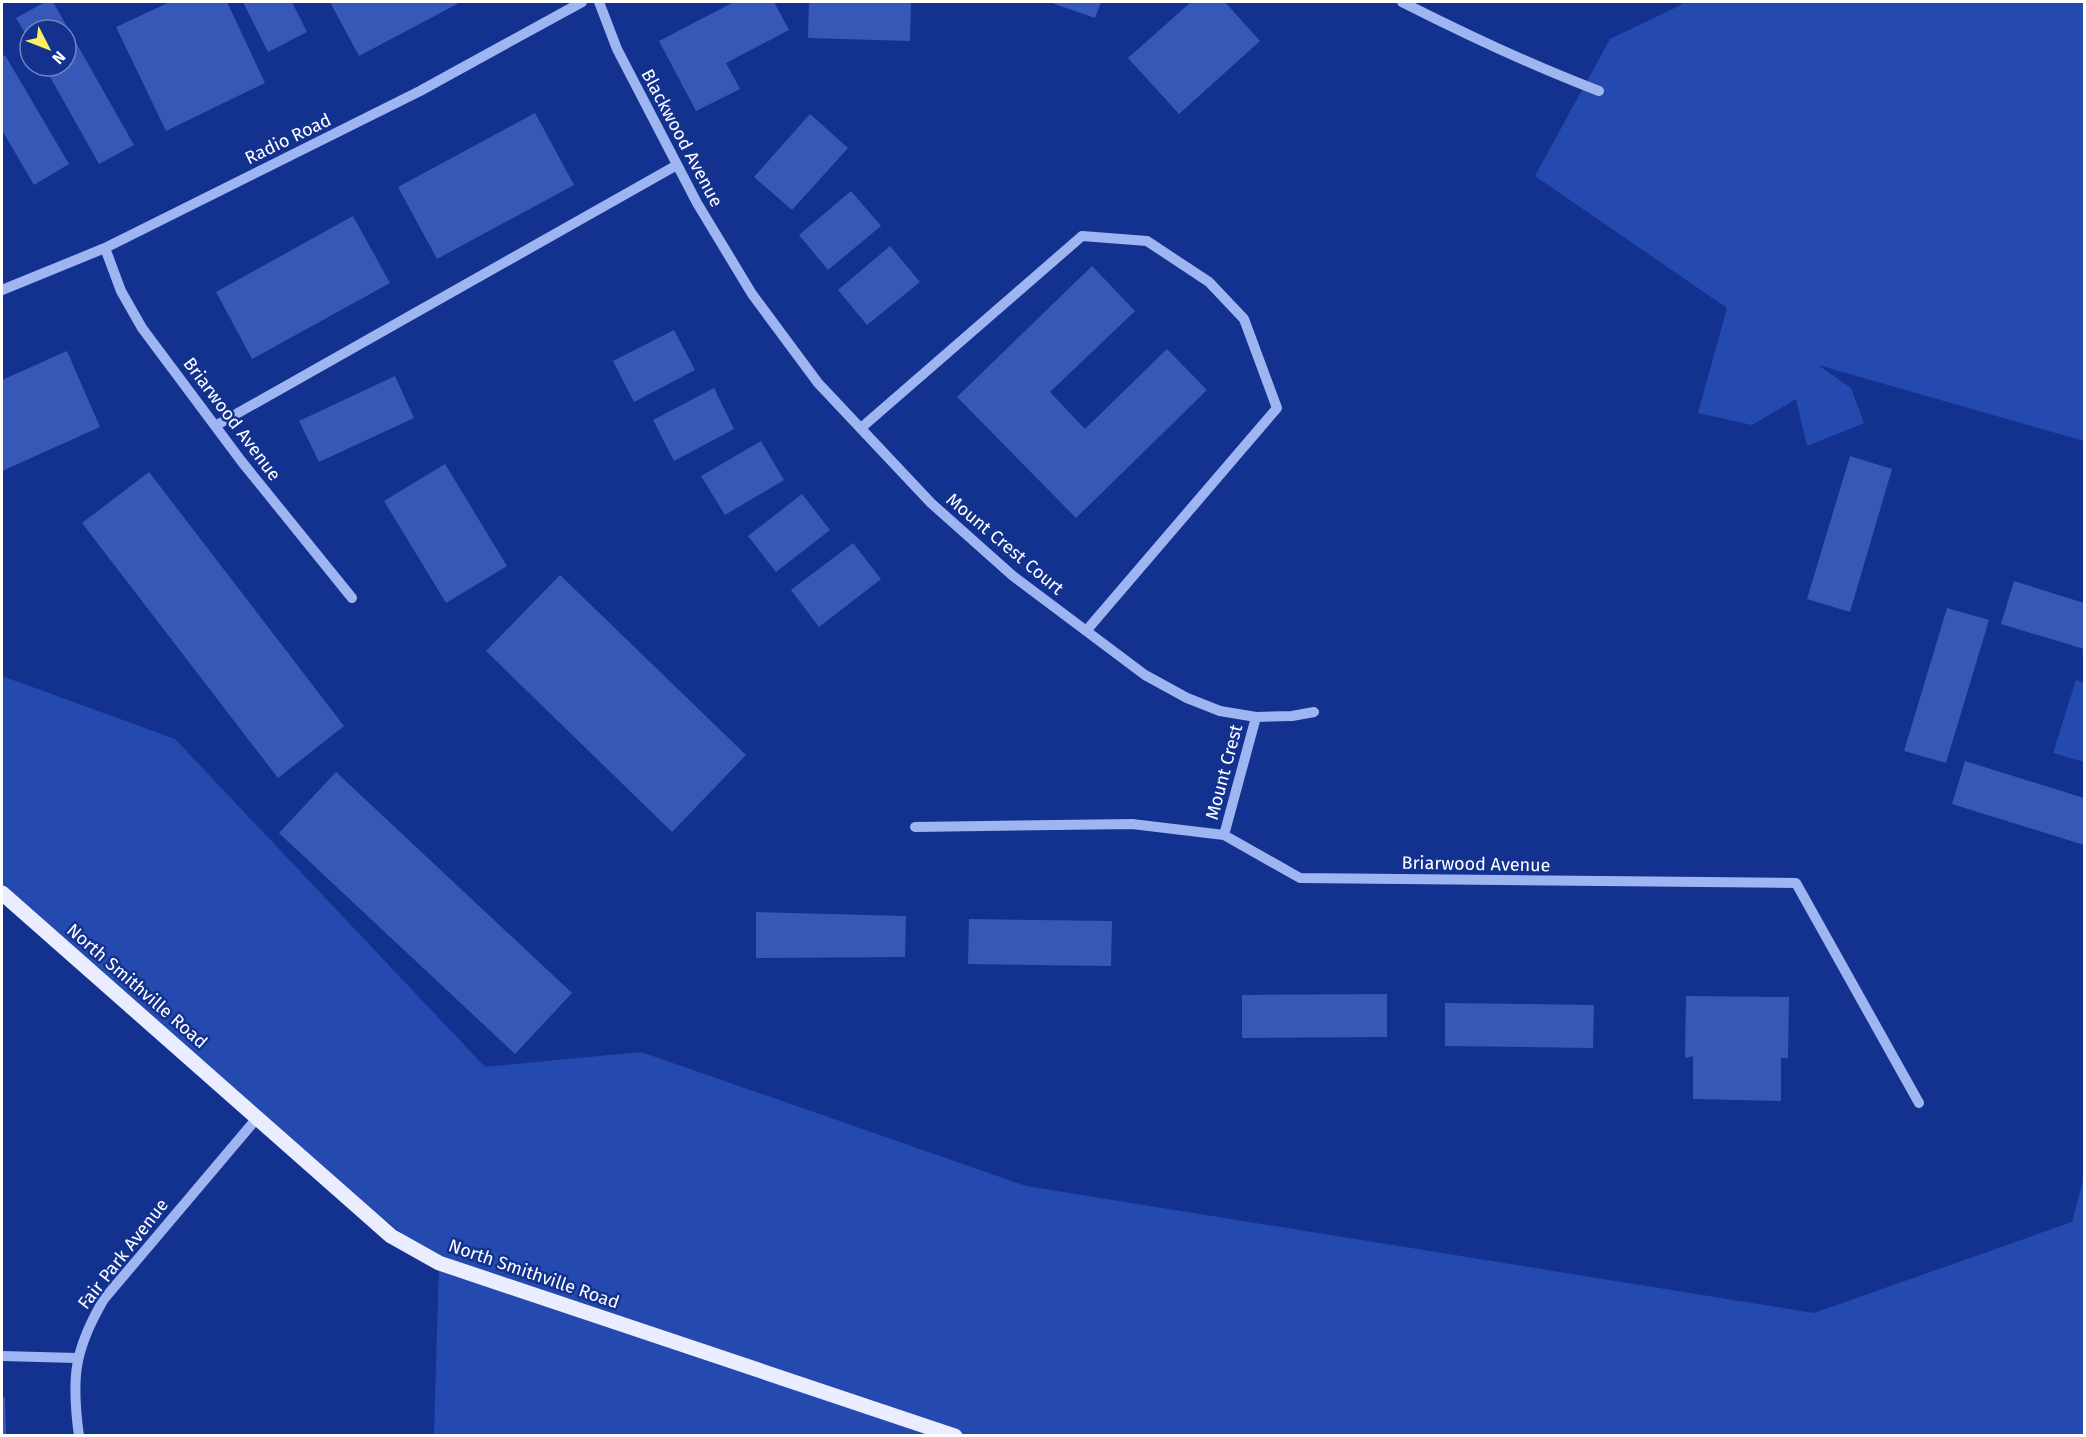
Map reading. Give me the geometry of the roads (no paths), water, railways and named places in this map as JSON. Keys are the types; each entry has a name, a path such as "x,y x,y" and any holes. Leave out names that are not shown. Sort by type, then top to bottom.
{"main road":[{"name":"North Smithville Road","path":"2,893 391,1236 439,1263 955,1436"}],"street":[{"name":"Radio Road","path":"2,290 105,248 420,91 582,2"},
{"name":"Blackwood Avenue","path":"599,2 617,49 677,165 746,285"},
{"path":"1402,2 1474,39 1599,91"},
{"path":"215,426 677,165"},
{"path":"861,428 1082,236 1147,241 1209,282 1244,319 1277,408 1086,631"},
{"name":"Briarwood Avenue","path":"105,248 121,291 142,328 215,426 352,598"},
{"name":"Mount Crest Court","path":"746,285 818,383 931,502 1012,576 1145,675 1187,698 1220,711 1256,717 1292,716 1314,712"},
{"name":"Mount Crest","path":"1224,835 1256,717"},
{"name":"Briarwood Avenue","path":"915,827 1132,824 1224,835 1300,878 1796,883 1919,1103"},
{"name":"Fair Park Avenue","path":"79,1436 74,1399 77,1358 87,1327 104,1299 257,1118"},
{"path":"2,1356 77,1358"}]}
